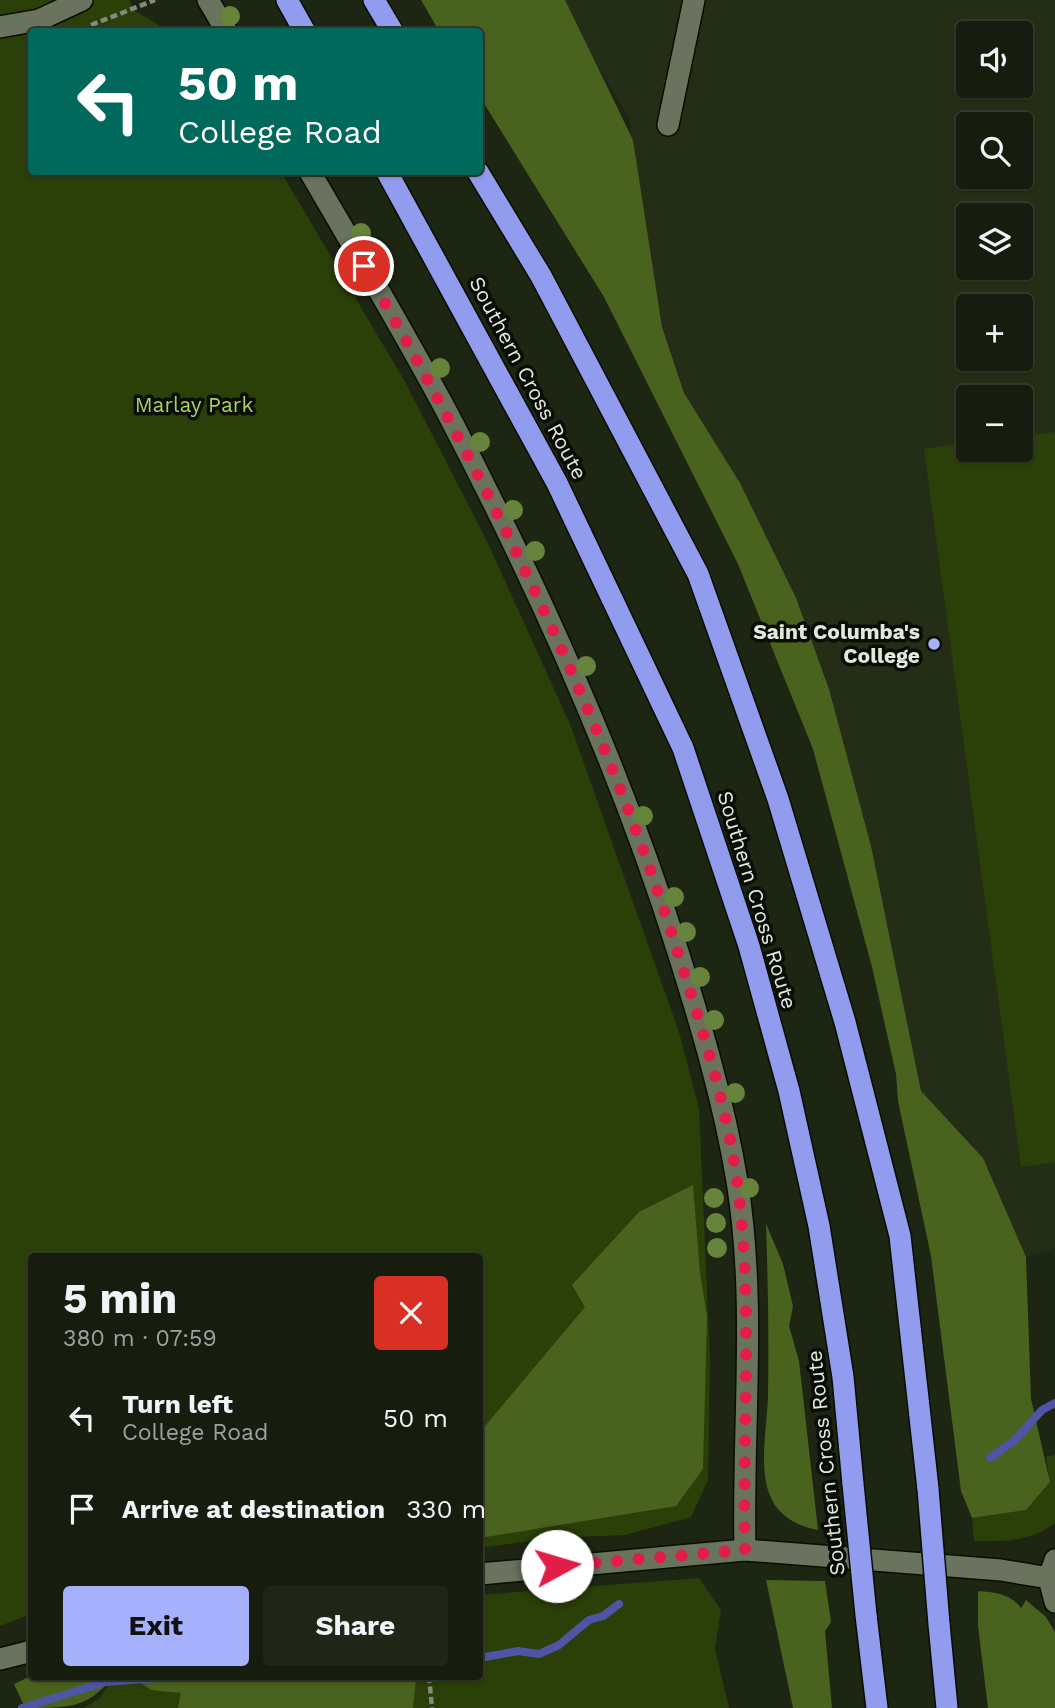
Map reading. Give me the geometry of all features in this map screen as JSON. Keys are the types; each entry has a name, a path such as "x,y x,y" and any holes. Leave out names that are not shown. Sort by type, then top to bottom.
{"highway":[{"path":"287,0 303,28"},
{"path":"374,0 391,28"},
{"name":"Southern Cross Route","path":"389,175 557,483 683,748 749,946 789,1091 821,1240 843,1377 877,1708"},
{"path":"480,175 541,276 698,574 778,799 845,1022 900,1236 928,1489 947,1708"}],"street":[{"path":"0,27 38,20 82,0"},
{"path":"208,0 225,28"},
{"path":"668,125 694,0"},
{"path":"312,175 448,413 501,518 613,766 657,883 720,1093 737,1184 746,1262 745,1550"},
{"path":"483,1574 745,1550 994,1570 1052,1569 1055,1602"},
{"path":"0,1659 28,1652"}],"path":[{"path":"85,27 155,0"},
{"path":"429,1680 432,1708"}],"shaded area":[{"name":"Saint Columba's College","path":"557,0 1055,0 1055,1248 1026,1257 983,1158 921,1091 871,846 829,689 796,598 740,483 684,393 662,327 629,117"}],"green space":[{"name":"Marlay Park","path":"0,0 129,0 135,11 164,28 28,28 28,175 283,175 404,380 485,537 570,724 679,1032 699,1109 710,1358 708,1480 691,1517 625,1535 551,1538 483,1548 483,1253 28,1253 28,1615 0,1626"},
{"path":"421,0 565,0 633,140 662,327 684,393 740,483 796,598 829,689 871,846 921,1091 983,1158 1026,1257 1031,1399 1050,1482 1026,1510 972,1518 961,1491 931,1256 898,1101 896,1074 872,967 813,749 738,564 604,297 483,102 483,28 437,28"},
{"path":"1055,432 1055,1162 1021,1167 924,449 956,445 956,462 1033,462 1033,435"},
{"path":"693,1185 700,1273 707,1316 703,1469 676,1506 483,1538 483,1428 585,1307 572,1285 639,1212"},
{"path":"766,1224 783,1264 793,1306 789,1326 799,1361 818,1530 795,1523 782,1514 769,1493 766,1482"},
{"path":"1055,1455 1055,1523 1027,1537 974,1541 972,1518 1026,1510 1050,1482 1046,1457"},
{"path":"699,1578 721,1610 715,1649 729,1708 84,1708 100,1698 111,1680 136,1680 151,1690 169,1680 483,1680 483,1595"},
{"path":"766,1580 825,1581 831,1622 825,1631 832,1708 793,1708"},
{"path":"978,1591 1007,1597 1021,1608 1026,1600 1046,1617 1055,1632 1055,1708 988,1708 978,1626"},
{"path":"28,1677 28,1680 110,1680 86,1700 54,1708 25,1708 14,1684"},
{"path":"136,1680 416,1680 413,1708 178,1708 181,1693 151,1690"}],"waterway":[{"path":"990,1458 1015,1440 1042,1410 1055,1403"},
{"path":"483,1657 518,1651 539,1654 559,1645 589,1620 603,1616 619,1604"},
{"path":"22,1708 105,1682 132,1680"}],"place":[{"name":"Saint Columba's College","path":"934,644"}],"route":[{"path":"364,266 448,413 501,518 613,766 657,883 700,1022 723,1105 737,1184 746,1262 745,1550 557,1566"}]}
